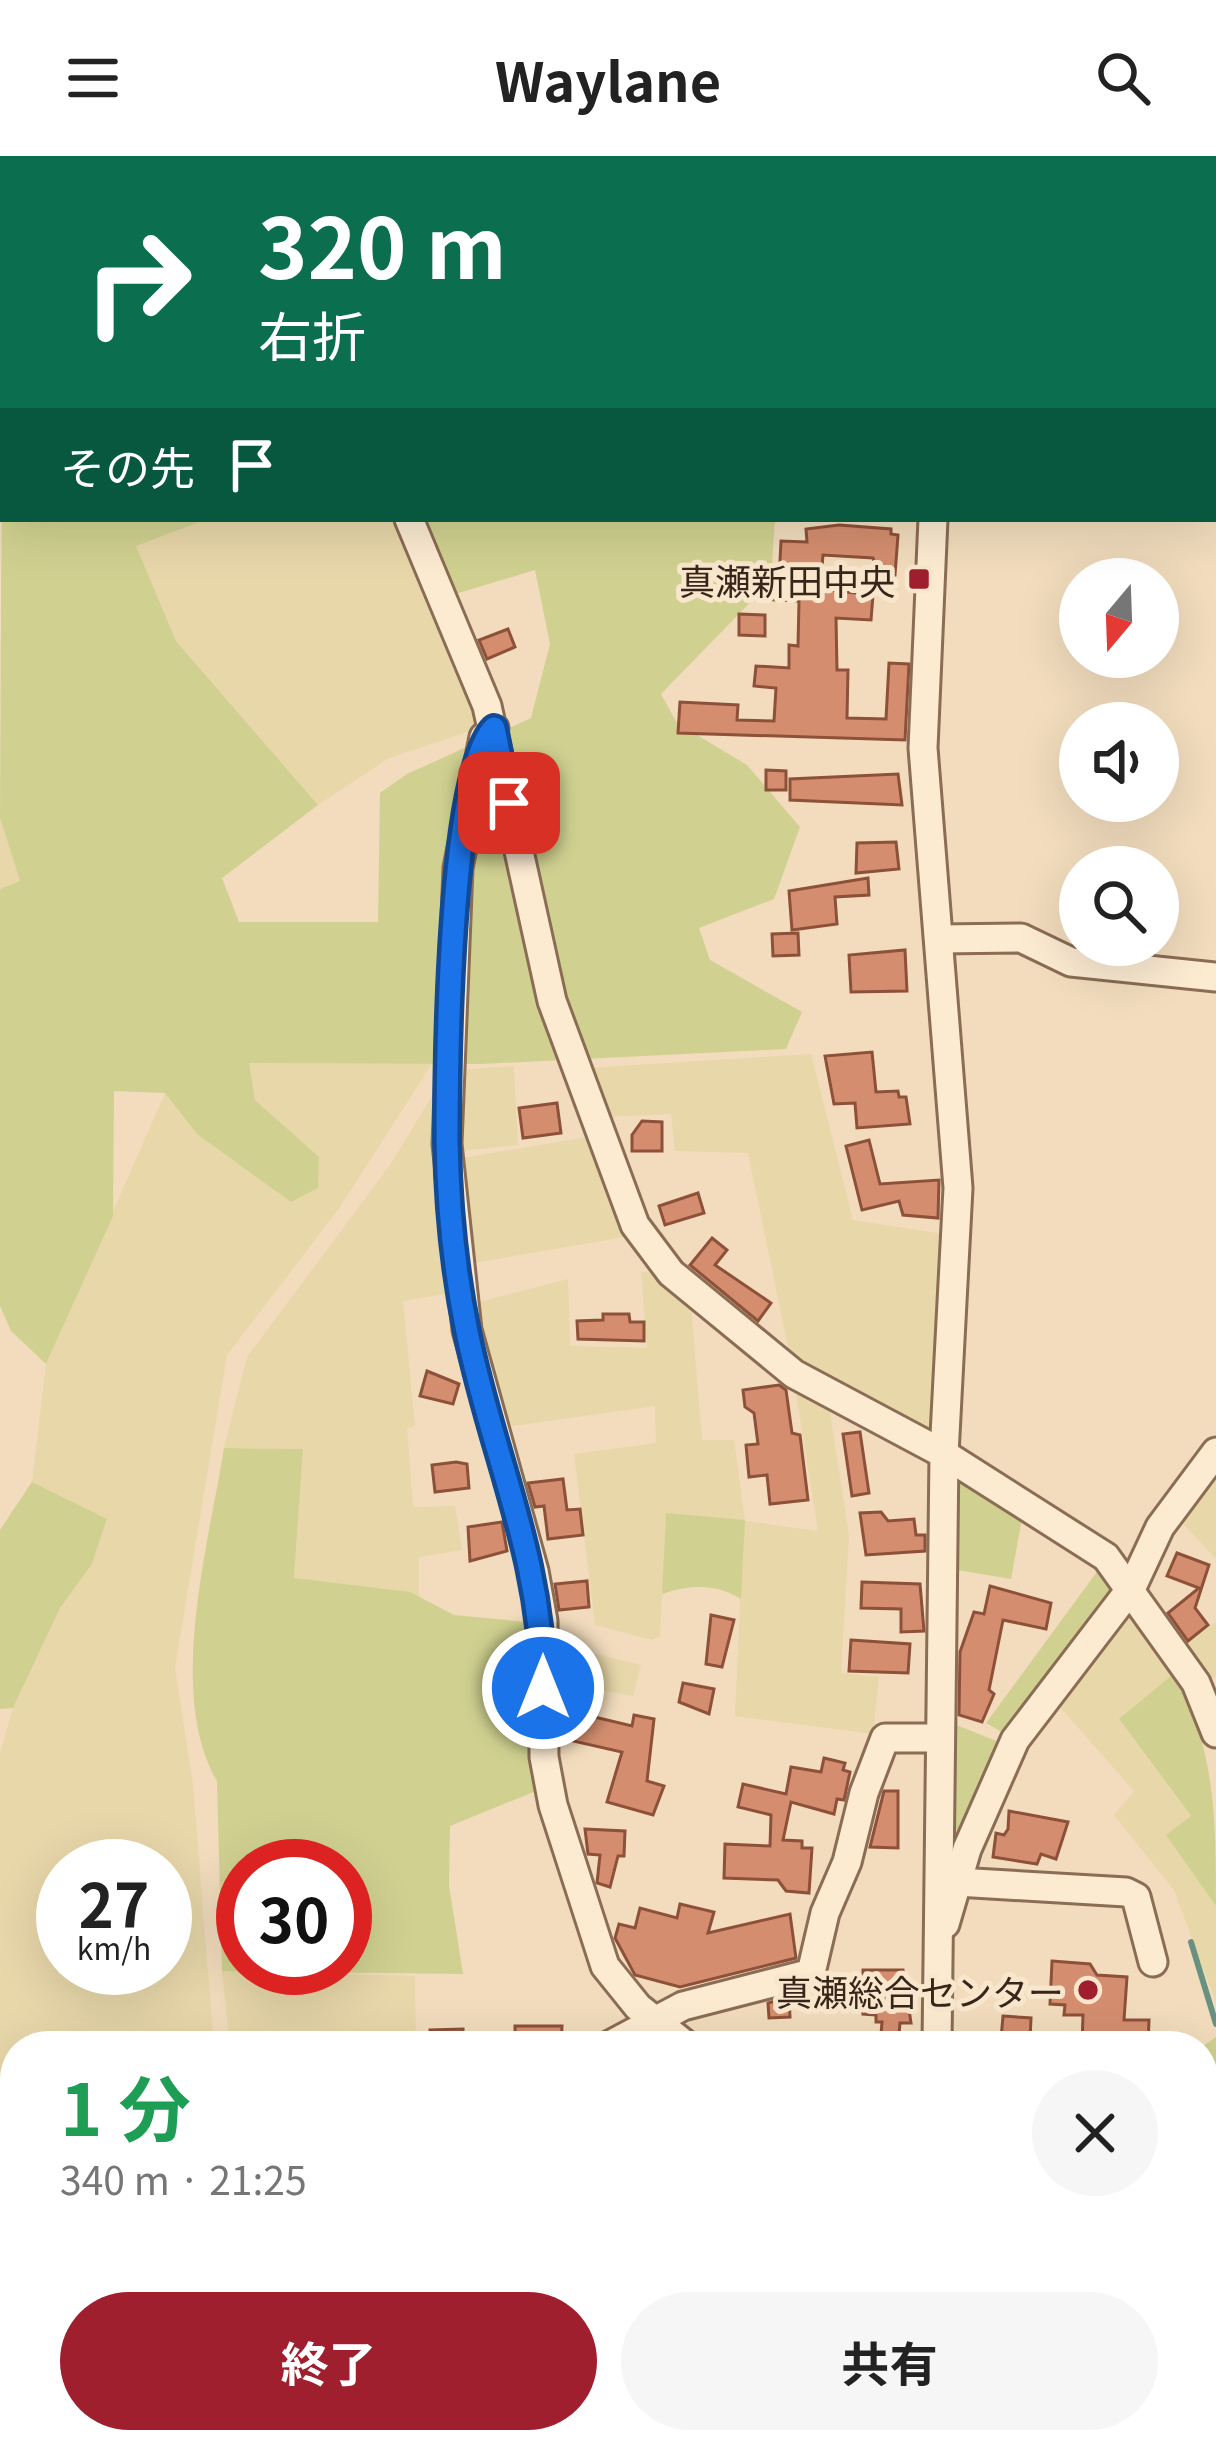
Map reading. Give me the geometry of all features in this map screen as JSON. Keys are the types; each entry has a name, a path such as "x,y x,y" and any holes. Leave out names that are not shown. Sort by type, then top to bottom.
{"street":[{"path":"410,522 494,728 552,1001 634,1226 670,1273 794,1374 944,1454 1091,1546 1132,1587 1196,1683 1216,1733"},
{"path":"933,522 923,748 958,1188 944,1454 937,2031"},
{"path":"494,728 484,737 462,838 454,955 447,1144 466,1330 534,1571 543,1621 544,1757 553,1805 605,1966 668,2031"},
{"path":"939,939 1021,938 1071,962 1216,977"},
{"path":"936,1929 952,1911 957,1882 1015,1740 1132,1587 1160,1527 1216,1452"},
{"path":"633,2031 716,1996 811,1972 825,1913 847,1862 864,1793 885,1738 938,1738"},
{"path":"957,1882 1126,1892 1136,1897 1153,1962"}],"shaded area":[{"path":"199,522 398,522 485,726 389,758 318,805 176,641 135,545"},
{"path":"0,818 20,881 0,889"},
{"path":"811,1054 853,1220 944,1234 930,1435 791,1362 748,1153 675,1151 671,1114 603,1117 587,1068"},
{"path":"433,1062 340,1207 227,1355 175,1668 193,1785 213,2031 0,2031 0,1753 13,1708 60,1608 92,1564 107,1520 32,1482 46,1364 165,1093 197,1134 319,1158 255,1100 248,1063"},
{"path":"514,1066 518,1145 461,1151 458,1070"},
{"path":"444,1076 451,1293 403,1301 415,1426 407,1428 413,1507 455,1506 462,1550 419,1557 419,1597 294,1578 303,1449 224,1448 247,1357 390,1165"},
{"path":"588,1137 608,1202 630,1236 468,1264 456,1159"},
{"path":"641,1272 656,1273 691,1306 702,1440 734,1440 745,1521 818,1531 795,1387 829,1406 849,1535 841,1673 879,1677 873,1734 735,1716 744,1520 666,1514 660,1636 652,1640 595,1625 574,1454 656,1443 655,1406 499,1428 471,1304 568,1279 570,1346 647,1348"},
{"path":"1216,1464 1216,1559 1176,1516"},
{"path":"1131,1607 1177,1671 1119,1720 1191,1817 1167,1836 1216,1906 1216,2003 1174,1890 1114,1815 1134,1791 1053,1699"},
{"path":"1216,1622 1216,1676 1206,1683 1181,1649"},
{"path":"554,1644 641,1665 633,1696 551,1681"},
{"path":"372,1975 415,1976 416,2031 228,2031 225,1995 372,1995"}],"green space":[{"path":"2,522 199,522 136,546 176,641 318,805 222,878 239,922 378,922 380,793 407,774 531,718 550,644 535,570 452,595 421,522 775,522 771,581 661,694 677,723 747,765 800,827 774,899 699,928 710,960 802,1012 786,1049 482,1064 249,1063 255,1100 319,1157 318,1188 291,1202 197,1134 165,1093 114,1091 113,1216 46,1364 11,1331 0,1306 0,889 20,881 0,818"},
{"path":"224,1448 303,1449 294,1578 410,1592 454,1615 527,1622 536,1791 450,1826 449,1885 463,1974 372,1973 372,1839 219,1839 217,1781 202,1746 194,1706 193,1662 202,1572"},
{"path":"960,1476 1023,1513 1011,1579 957,1570"},
{"path":"32,1482 107,1519 92,1564 60,1608 13,1708 0,1709 0,1530"},
{"path":"666,1513 745,1520 741,1599 702,1587 662,1594"},
{"path":"1102,1565 1120,1587 1005,1734 986,1723"},
{"path":"1177,1671 1199,1731 1211,1786 1216,1906 1166,1835 1191,1816 1119,1719"},
{"path":"954,1724 1004,1744 963,1831 952,1829"}],"building":[{"path":"839,525 891,529 891,534 898,535 895,575 878,574 873,558 823,555 820,589 873,595 871,620 836,618 837,670 848,670 847,718 886,719 889,663 909,664 905,740 678,733 680,702 738,705 737,720 774,721 776,688 754,686 756,666 789,668 789,645 798,646 799,601 757,599 758,580 779,581 781,541 807,542 806,529"},
{"path":"739,614 765,615 765,636 739,635"},
{"path":"508,629 515,647 487,659 479,640"},
{"path":"766,770 786,771 786,790 766,790"},
{"path":"898,774 902,805 790,800 790,779"},
{"path":"896,842 899,869 856,873 857,843"},
{"path":"868,878 869,895 835,897 837,924 792,930 789,891"},
{"path":"798,933 799,955 773,956 772,934"},
{"path":"905,950 907,991 851,992 849,955"},
{"path":"872,1052 876,1092 898,1091 899,1097 906,1097 910,1124 857,1128 855,1103 834,1104 825,1056"},
{"path":"557,1103 561,1133 523,1138 519,1108"},
{"path":"642,1121 662,1122 662,1151 632,1151 632,1135"},
{"path":"869,1140 880,1184 939,1180 938,1218 903,1215 899,1201 862,1210 846,1146"},
{"path":"698,1193 704,1213 665,1225 659,1206"},
{"path":"712,1238 727,1250 715,1265 771,1303 758,1321 690,1265"},
{"path":"603,1314 629,1314 630,1322 644,1322 644,1341 578,1339 577,1321 603,1320"},
{"path":"427,1371 459,1384 453,1404 420,1396"},
{"path":"779,1385 786,1390 792,1433 800,1435 808,1500 770,1504 767,1475 749,1477 746,1445 758,1444 754,1413 745,1407 743,1390"},
{"path":"860,1432 869,1493 852,1496 843,1434"},
{"path":"467,1464 469,1488 435,1492 432,1465"},
{"path":"563,1479 567,1510 580,1509 583,1535 548,1539 544,1506 535,1507 528,1483"},
{"path":"881,1512 888,1521 914,1519 916,1535 925,1535 925,1551 866,1555 860,1513"},
{"path":"502,1522 507,1551 470,1561 468,1527"},
{"path":"1177,1553 1209,1565 1195,1608 1208,1625 1188,1641 1168,1613 1199,1588 1167,1576"},
{"path":"587,1581 589,1607 559,1610 555,1584"},
{"path":"862,1582 920,1584 924,1631 901,1632 901,1609 861,1608"},
{"path":"990,1586 1051,1603 1046,1629 1003,1620 989,1690 994,1694 982,1722 959,1715 960,1652 974,1612 984,1614"},
{"path":"711,1615 734,1620 722,1667 706,1664"},
{"path":"851,1640 910,1644 908,1673 849,1671"},
{"path":"683,1683 714,1689 709,1714 679,1702"},
{"path":"582,1714 632,1726 634,1715 654,1719 647,1781 664,1786 653,1815 607,1802 622,1752 573,1741"},
{"path":"824,1758 845,1763 843,1770 850,1772 844,1800 837,1799 834,1814 791,1802 783,1840 802,1841 802,1848 812,1848 809,1893 786,1891 778,1880 724,1878 725,1844 770,1846 771,1815 738,1807 743,1784 786,1794 791,1767 821,1772"},
{"path":"884,1791 898,1791 898,1848 870,1847"},
{"path":"1009,1811 1068,1822 1056,1859 1041,1854 1037,1864 993,1857 996,1833 1004,1835 1008,1829"},
{"path":"585,1829 625,1831 624,1856 618,1856 610,1887 597,1883 600,1855 588,1854"},
{"path":"680,1904 714,1912 708,1933 790,1914 796,1958 680,1987 635,1975 615,1938 619,1924 635,1928 640,1908 677,1918"},
{"name":"真瀬総合センター","path":"1052,1961 1090,1964 1097,1975 1127,1977 1124,2020 1149,2020 1149,2031 1082,2031 1083,2015 1064,2015 1065,2005 1050,2004"},
{"path":"863,1970 903,1970 911,2023 900,2023 899,2031 881,2031 876,2015 863,2014"},
{"path":"789,1997 790,2017 769,2018 768,2003"},
{"path":"1003,2016 1031,2018 1030,2031 1002,2031"},
{"path":"515,2026 562,2026 562,2031 515,2031"}],"waterway":[{"path":"1191,1942 1216,2024"}],"place":[{"name":"真瀬新田中央","path":"919,579"},
{"name":"真瀬総合センター","path":"1088,1990"}],"route":[{"path":"509,803 494,728 484,737 458,868 447,1144 466,1330 534,1571 543,1621 543,1688"}]}
